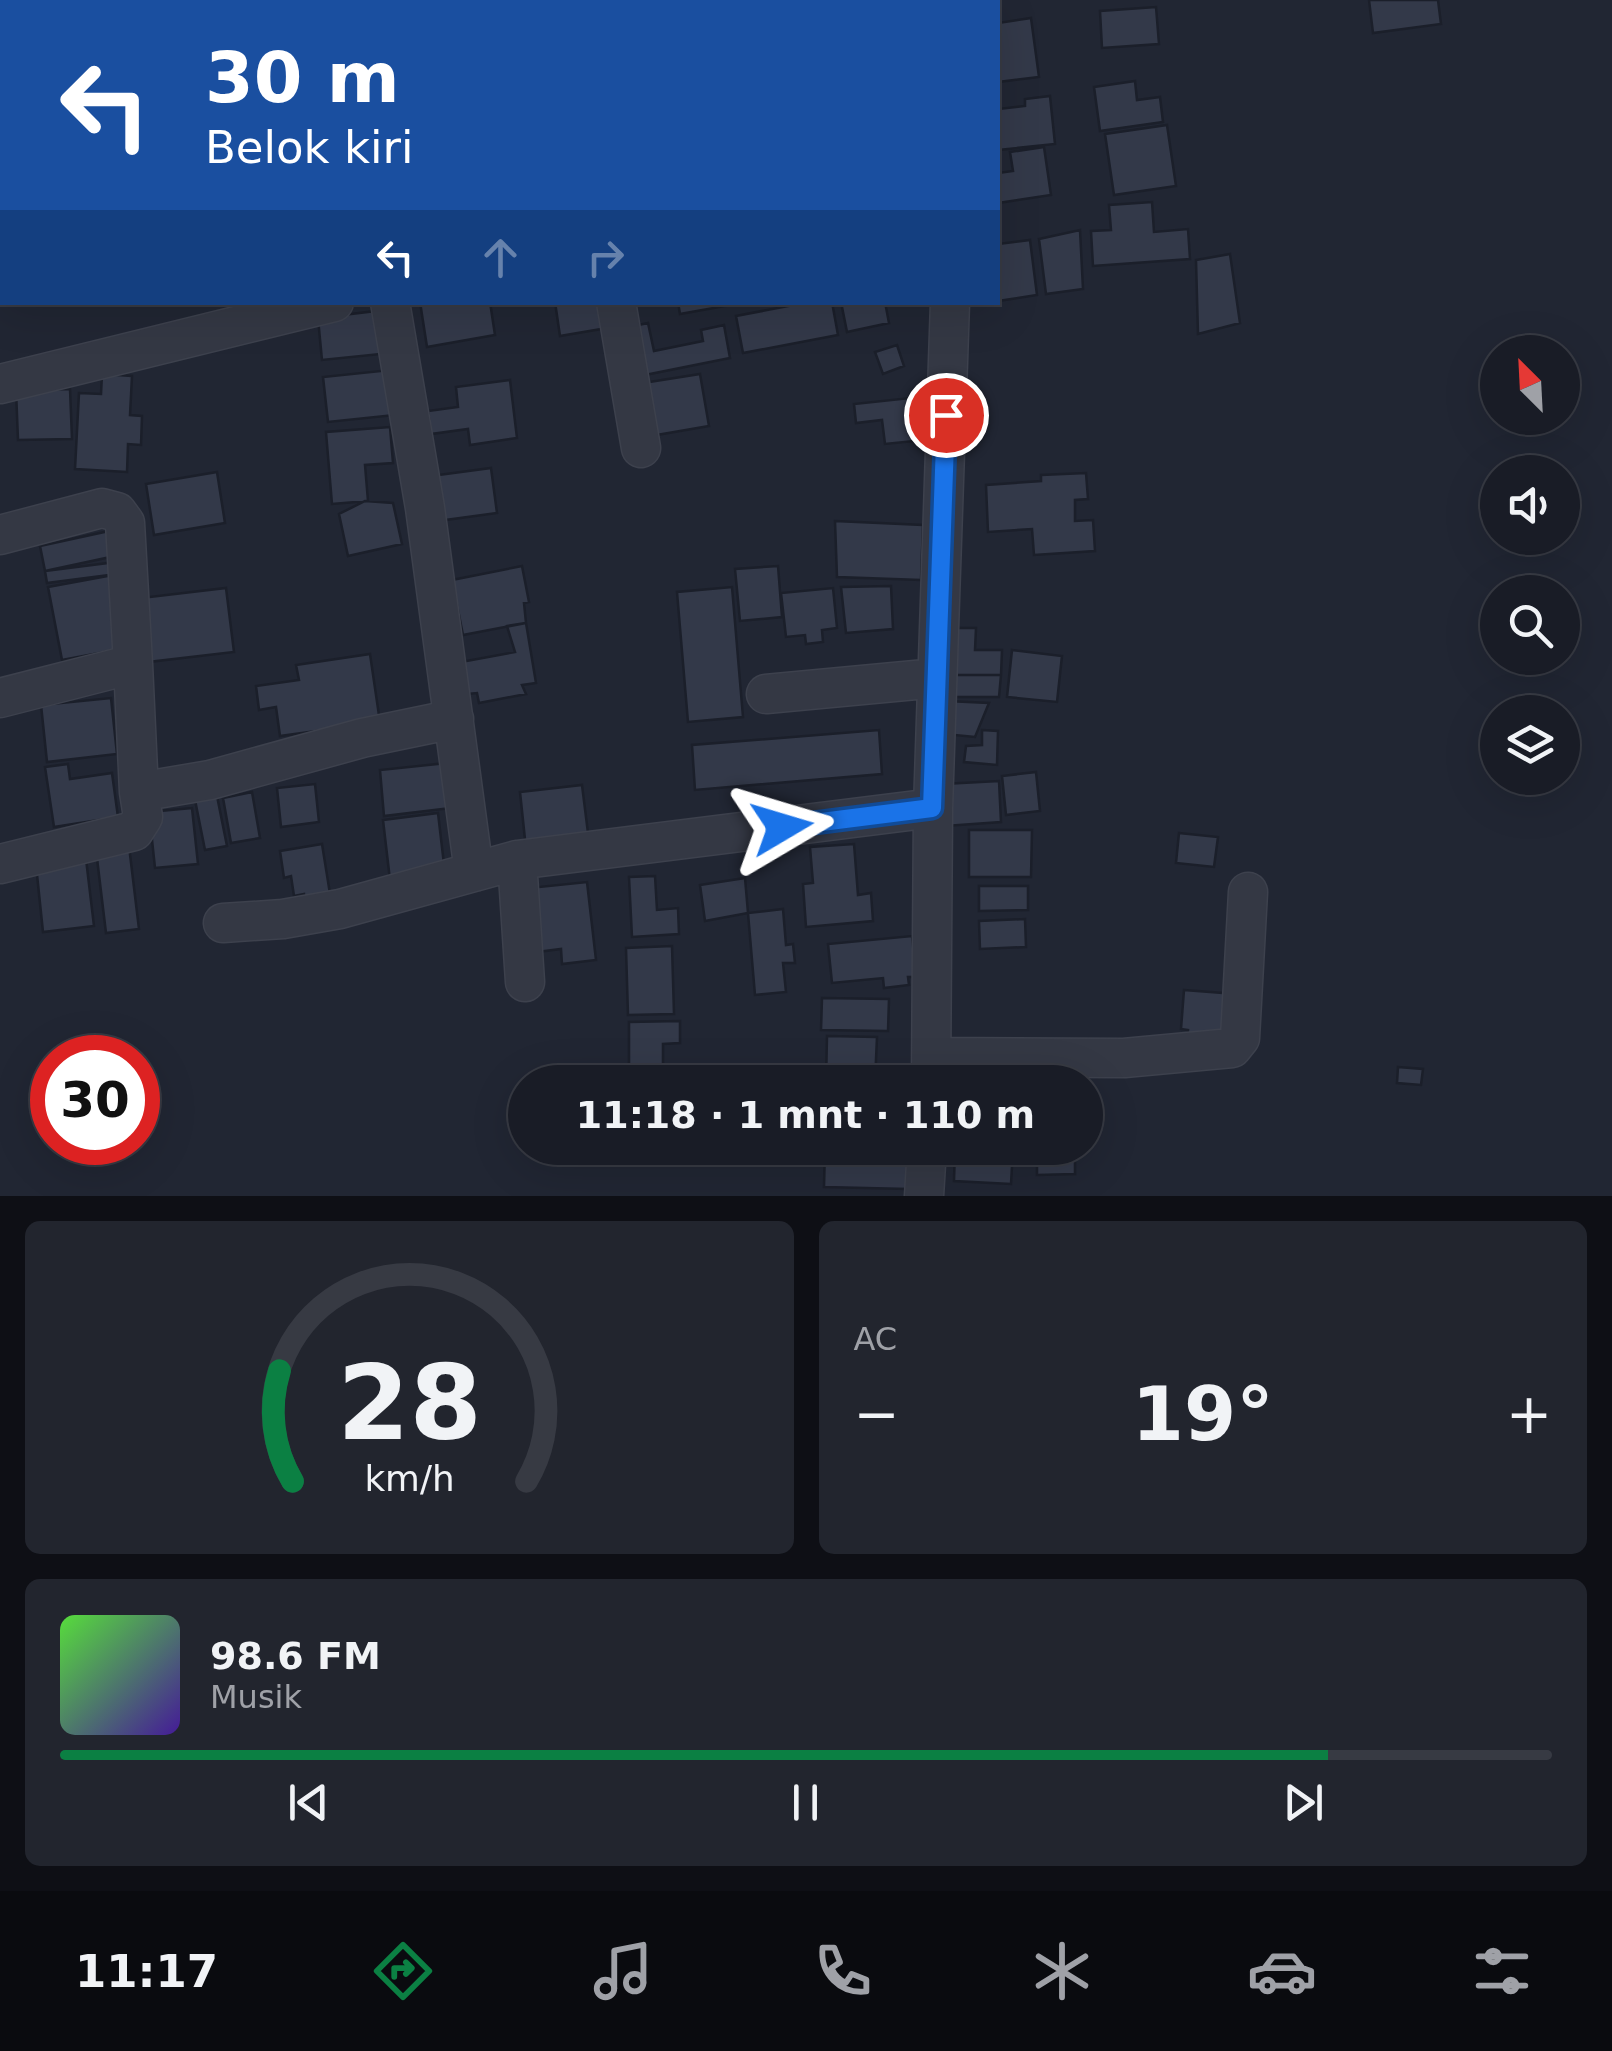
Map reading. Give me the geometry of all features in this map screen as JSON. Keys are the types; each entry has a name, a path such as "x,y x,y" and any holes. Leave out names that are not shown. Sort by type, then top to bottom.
{"street":[{"path":"0,384 322,305"},
{"path":"391,305 425,508 474,872"},
{"path":"616,305 640,448"},
{"path":"932,1065 932,808 950,305"},
{"path":"0,535 102,508 122,517 143,818 134,830 0,864"},
{"path":"0,698 133,664"},
{"path":"766,694 937,678"},
{"path":"140,792 210,780 362,738 454,719"},
{"path":"222,923 284,919 340,909 517,860 932,808"},
{"path":"517,860 525,982"},
{"path":"1012,1065 1232,1048 1240,1038 1248,892"},
{"path":"924,1196 926,1165"}],"building":[{"path":"1369,0 1438,0 1441,24 1373,33"},
{"path":"1156,7 1159,44 1102,48 1100,11"},
{"path":"1031,18 1039,77 1000,82 1000,23"},
{"path":"1135,81 1137,100 1160,97 1163,122 1100,131 1094,87"},
{"path":"1050,96 1055,144 1000,150 1000,109 1025,106 1025,99"},
{"path":"1167,125 1176,186 1114,195 1105,134"},
{"path":"1044,147 1051,195 1000,203 1000,173 1013,171 1010,152"},
{"path":"1152,202 1154,232 1188,229 1190,259 1093,266 1091,231 1111,230 1109,205"},
{"path":"1080,230 1083,289 1046,294 1039,239"},
{"path":"1030,240 1037,295 1000,301 1000,244"},
{"path":"1230,254 1240,323 1198,334 1196,260"},
{"path":"420,305 490,305 495,335 427,347"},
{"path":"555,305 609,305 613,327 560,336"},
{"path":"678,305 725,305 725,306 680,314"},
{"path":"793,305 833,305 838,335 743,353 736,316"},
{"path":"842,305 886,305 889,323 847,332"},
{"path":"376,311 381,354 322,360 318,318"},
{"path":"648,323 654,351 703,341 701,330 724,325 730,358 635,377 624,328"},
{"path":"897,345 904,366 883,374 875,352"},
{"path":"390,370 395,415 328,422 323,377"},
{"path":"102,374 132,376 130,415 142,416 141,445 128,444 127,472 75,469 79,393 101,394"},
{"path":"700,374 709,426 651,436 643,383"},
{"path":"510,380 517,438 470,445 468,429 431,434 428,411 458,407 456,387"},
{"path":"70,389 72,439 18,440 16,390"},
{"path":"910,398 915,441 885,444 882,420 856,423 854,404"},
{"path":"390,427 393,463 365,465 368,501 332,504 326,432"},
{"path":"491,468 497,513 438,521 431,476"},
{"path":"217,472 225,523 154,535 146,484"},
{"path":"1086,473 1088,499 1075,500 1075,521 1093,520 1095,551 1034,555 1032,529 988,532 986,485 1041,481 1041,475"},
{"path":"365,501 393,503 402,544 348,556 339,514"},
{"path":"835,521 923,525 921,580 837,577"},
{"path":"109,531 115,556 45,571 40,546"},
{"path":"116,562 117,574 47,583 45,571"},
{"path":"522,566 529,602 524,603 526,623 463,635 452,580"},
{"path":"778,566 782,617 740,621 735,569"},
{"path":"113,575 126,648 62,660 48,587"},
{"path":"891,586 893,629 846,633 841,587"},
{"path":"732,587 743,717 688,722 677,592"},
{"path":"226,588 234,652 148,662 141,598"},
{"path":"833,588 837,628 822,630 823,642 806,644 805,635 786,637 781,593"},
{"path":"526,623 536,683 522,685 526,694 479,703 477,693 467,694 461,662 515,652 507,626"},
{"path":"950,628 976,628 975,650 1002,650 1001,675 950,675"},
{"path":"1012,650 1062,656 1057,702 1007,697"},
{"path":"370,654 381,729 318,738 317,731 280,736 276,707 259,710 256,686 299,680 296,665"},
{"path":"950,675 1001,675 999,697 952,697"},
{"path":"111,698 117,754 47,762 41,705"},
{"path":"947,701 989,703 975,737 944,734"},
{"path":"879,730 882,774 695,790 692,745"},
{"path":"982,730 998,731 997,765 964,762 966,746 982,745"},
{"path":"447,763 451,808 384,816 380,770"},
{"path":"68,764 70,779 112,773 118,817 54,827 45,767"},
{"path":"1036,772 1040,811 1006,815 1002,776"},
{"path":"999,781 1001,822 945,826 943,784"},
{"path":"315,784 319,822 281,827 277,788"},
{"path":"582,785 589,841 526,849 520,792"},
{"path":"252,792 260,838 231,843 223,798"},
{"path":"217,796 227,846 205,850 195,800"},
{"path":"192,808 198,864 155,868 149,812"},
{"path":"438,813 445,873 390,880 383,820"},
{"path":"969,830 1032,830 1031,877 969,877"},
{"path":"1179,833 1218,837 1214,867 1176,863"},
{"path":"322,844 331,900 305,904 304,894 294,896 291,876 284,878 280,851"},
{"path":"854,844 858,895 871,893 873,921 806,927 803,884 813,883 810,847"},
{"path":"129,846 139,929 106,933 96,850"},
{"path":"86,859 94,926 43,932 36,865"},
{"path":"655,876 657,910 678,908 679,934 632,937 629,877"},
{"path":"745,878 748,913 705,921 700,885"},
{"path":"587,882 596,960 562,964 561,949 537,952 529,888"},
{"path":"979,886 1028,886 1028,910 979,911"},
{"path":"783,909 786,945 793,944 795,963 783,963 786,992 755,995 748,913"},
{"path":"1025,919 1026,947 980,949 979,921"},
{"path":"912,936 916,977 908,977 909,985 884,988 883,978 832,983 828,944"},
{"path":"672,946 674,1014 628,1015 626,948"},
{"path":"1184,990 1236,994 1233,1042 1187,1040 1188,1030 1181,1029"},
{"path":"822,998 889,999 888,1031 821,1030"},
{"path":"680,1021 680,1043 663,1044 663,1065 629,1065 629,1022"},
{"path":"827,1036 877,1037 876,1065 826,1065"},
{"path":"1398,1067 1423,1069 1421,1085 1397,1083"},
{"path":"825,1165 909,1165 908,1189 824,1187"},
{"path":"954,1165 1012,1165 1011,1184 954,1181"},
{"path":"1037,1165 1075,1165 1075,1174 1037,1175"}],"route":[{"path":"782,827 932,808 946,415"}]}
